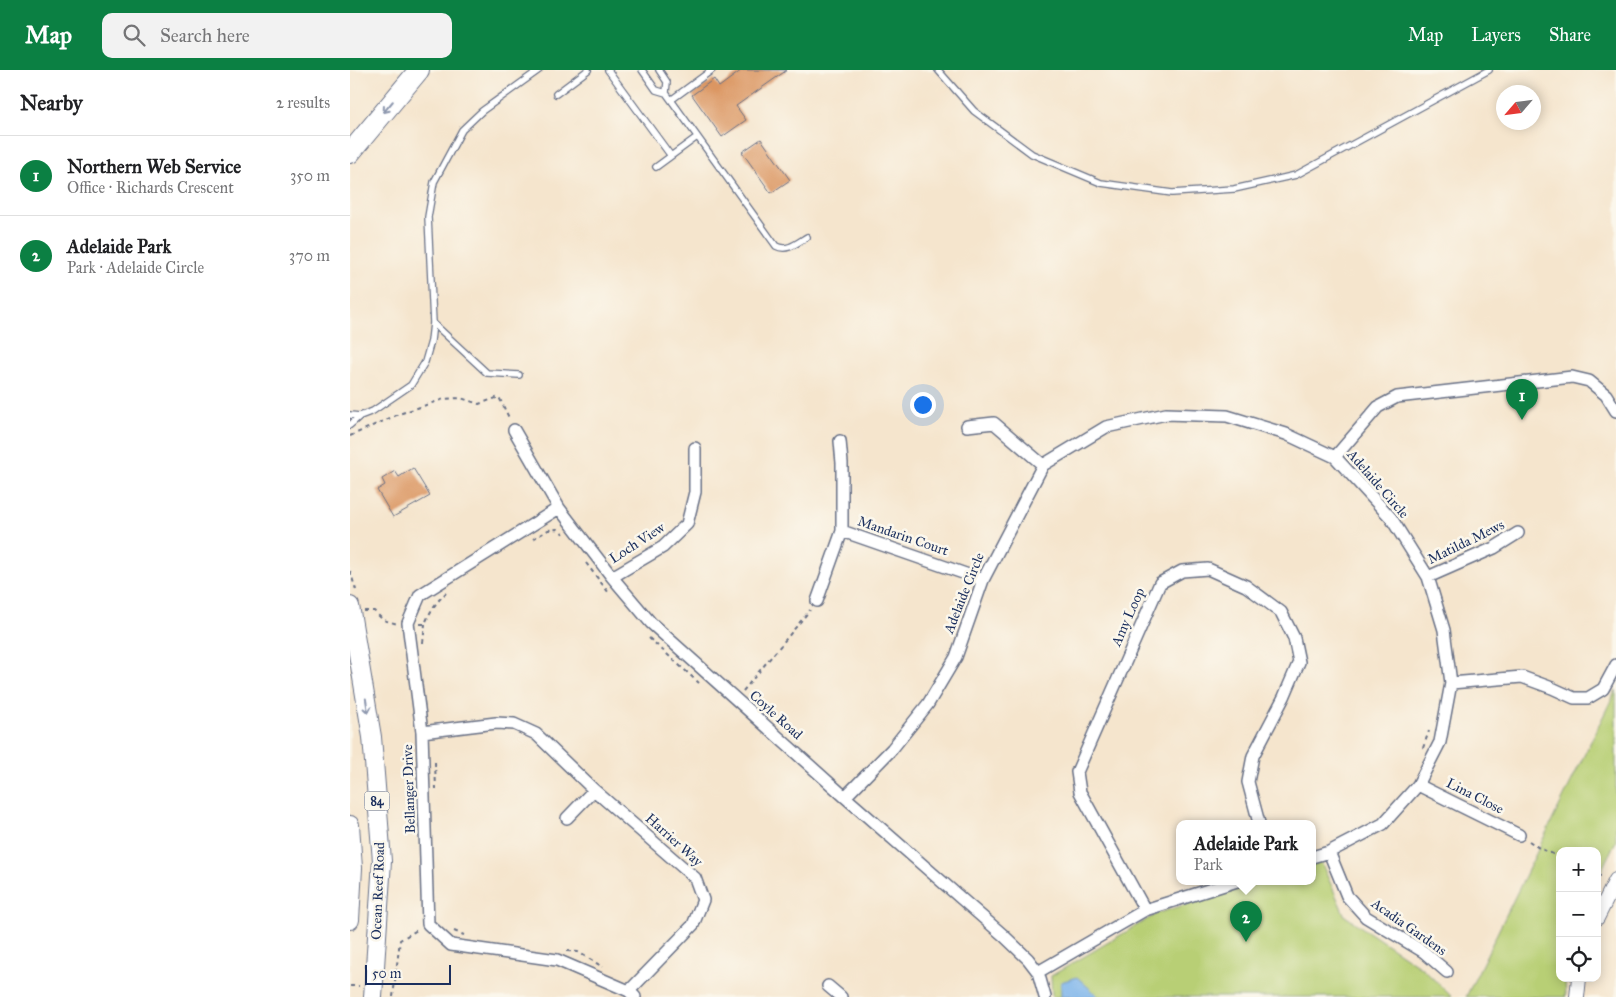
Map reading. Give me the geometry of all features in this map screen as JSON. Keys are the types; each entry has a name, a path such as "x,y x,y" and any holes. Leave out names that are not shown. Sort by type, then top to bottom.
{"highway":[{"path":"350,153 419,70"}],"main road":[{"name":"Ocean Reef Road","path":"357,604 372,737 382,861 373,997"},
{"name":"Ocean Reef Road","path":"350,825 353,868 350,920"}],"street":[{"path":"1335,457 1378,407 1397,397 1572,377 1590,381 1606,395 1616,411"},
{"name":"Adelaide Circle","path":"845,797 892,749 928,704 956,657 983,580 1042,465 1106,427 1166,414 1227,416 1286,434 1335,457 1391,518 1428,578 1444,630 1451,683 1440,742 1418,785 1383,824 1329,852 1316,856"},
{"path":"967,426 994,423 1042,465"},
{"name":"Coyle Road","path":"514,430 559,508 612,577 651,623 845,797 1003,935 1028,959 1038,972 1045,997"},
{"name":"Mandarin Court","path":"817,601 842,531 842,463 840,441"},
{"name":"Loch View","path":"612,577 663,547 686,524 695,492 695,448"},
{"name":"Bellanger Drive","path":"428,924 422,732 408,624 420,595 559,508"},
{"name":"Mandarin Court","path":"842,531 983,580"},
{"name":"Matilda Mews","path":"1428,578 1494,548 1518,533"},
{"name":"Amy Loop","path":"1145,910 1080,792 1076,772 1160,583 1182,571 1208,569 1246,586 1281,612 1294,638 1299,662 1284,697 1253,756 1248,782 1258,820"},
{"path":"1451,683 1522,677 1574,698 1588,698 1603,689 1616,665"},
{"name":"Harrier Way","path":"422,732 496,724 514,724 536,734 594,790 695,878 703,900 693,924 632,994"},
{"name":"Lina Close","path":"1418,785 1519,835"},
{"path":"567,818 594,790"},
{"name":"Acadia Gardens","path":"1329,852 1347,896 1366,917 1424,952 1447,972"},
{"path":"1601,910 1616,880"},
{"path":"1038,972 1145,910 1224,885"},
{"path":"428,924 451,945 557,960 632,994"},
{"path":"1577,997 1579,982"},
{"path":"828,986 841,997"}],"lane":[{"path":"350,425 360,416 373,411 411,385 425,362 433,323 428,217 434,182 462,130 482,111 539,70"},
{"path":"556,94 588,70"},
{"path":"608,70 671,156"},
{"path":"642,70 656,90 666,93 776,246 786,249 807,237"},
{"path":"659,70 667,82 666,93"},
{"path":"671,100 712,70"},
{"path":"938,70 974,111 1032,154 1100,183 1172,194 1234,189 1296,175 1489,70"},
{"path":"656,167 697,137"},
{"path":"433,323 487,374 519,375"},
{"path":"350,415 360,416"}],"path":[{"path":"350,436 399,414 444,399 462,398 479,404 500,397 514,430"},
{"path":"532,539 548,530 556,528 568,537"},
{"path":"584,561 612,596"},
{"path":"350,571 357,604 374,610 383,620 396,624 425,624 437,601 446,593"},
{"path":"736,700 817,601"},
{"path":"649,638 702,686"},
{"path":"1422,751 1431,727"},
{"path":"1519,835 1556,856"},
{"path":"393,997 400,940 428,924"}],"green space":[{"path":"1616,690 1616,841 1601,871 1601,847 1556,847 1556,982 1565,982 1566,997 1466,997"},
{"path":"1321,862 1345,916 1422,968 1452,997 1052,997 1051,976 1158,913 1249,885 1316,885 1316,864"}],"water":[{"path":"1077,977 1099,997 1061,997 1061,982"}],"building":[{"path":"742,70 787,70 736,106 746,120 722,137 692,95 714,79 719,87"},
{"path":"761,139 790,180 771,193 742,152"},
{"path":"413,468 430,496 393,517 377,490 385,485 382,479 395,471 399,477"}],"place":[{"name":"Northern Web Service","path":"1522,420"},
{"name":"Adelaide Park","path":"1246,942"}]}
